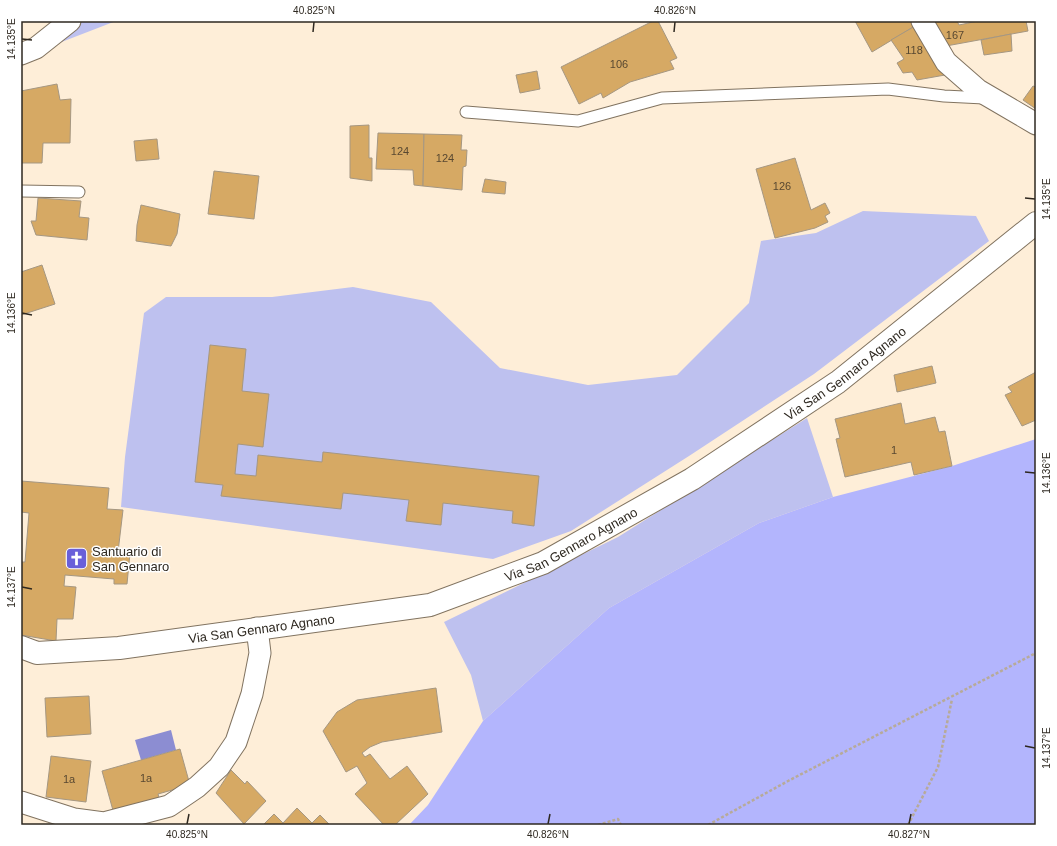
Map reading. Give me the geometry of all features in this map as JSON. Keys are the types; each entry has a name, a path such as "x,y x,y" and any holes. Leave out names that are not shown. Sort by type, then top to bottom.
{"main road":[{"name":"Via San Gennaro Agnano","path":"21,647 37,653 118,648 430,605 543,563 692,479 838,382 1036,223"}],"street":[{"path":"21,54 36,48 70,21"},
{"path":"922,21 946,62 978,90 995,98 1036,124"},
{"path":"21,802 74,819 104,824 169,806 197,787 219,767 236,742 252,694 260,653 257,628"}],"lane":[{"path":"466,112 578,121 662,98 888,89 944,96 995,98"},
{"path":"21,191 79,192"}],"path":[{"path":"708,825 788,781 952,698 1036,653"},
{"path":"908,825 938,767 952,698"},
{"path":"598,825 618,819 621,825"}],"shaded area":[{"path":"75,21 116,21 46,48"},
{"path":"863,211 976,216 989,241 814,374 571,531 493,559 121,507 125,457 144,313 166,297 272,297 353,287 431,302 500,368 588,385 677,375 749,303 761,241 816,233"},
{"path":"807,418 833,497 759,523 609,608 483,721 471,675 444,622 618,537"},
{"path":"1036,439 1036,825 409,825 428,805 483,721 609,608 759,523 833,497 952,466"},
{"path":"171,730 176,750 141,760 135,740"}],"building":[{"path":"653,21 658,21 677,58 670,61 674,69 630,82 603,98 601,93 579,104 561,67"},
{"path":"855,21 911,21 915,26 872,52"},
{"path":"932,21 957,21 959,25 978,21 1026,21 1028,31 946,46"},
{"path":"915,26 945,75 917,80 912,72 903,73 897,63 904,59 891,40"},
{"path":"1011,34 1012,51 984,55 981,40"},
{"path":"537,71 540,89 520,93 516,75"},
{"path":"57,84 60,100 71,99 70,143 43,143 42,163 21,163 21,91"},
{"path":"1033,86 1036,87 1036,109 1023,100"},
{"path":"369,125 369,158 372,158 372,181 350,178 350,126"},
{"path":"378,133 424,134 423,186 414,185 413,170 376,169"},
{"path":"424,134 462,135 461,150 467,150 466,166 463,167 462,190 423,186"},
{"path":"157,139 159,159 136,161 134,141"},
{"path":"795,158 811,210 825,203 830,213 825,216 828,222 815,228 775,238 756,169"},
{"path":"214,171 259,176 254,219 208,214"},
{"path":"485,179 506,182 505,194 482,192"},
{"path":"38,198 81,201 79,217 89,218 87,240 36,235 31,221 36,221"},
{"path":"141,205 180,214 177,234 171,246 136,241 137,225"},
{"path":"42,265 55,304 21,315 21,272"},
{"path":"210,345 246,349 242,391 269,394 263,447 238,444 235,474 256,476 258,455 322,462 323,452 539,476 534,526 512,523 513,511 443,503 441,525 406,521 409,500 343,493 341,509 221,496 223,485 195,482"},
{"path":"932,366 936,383 897,392 894,375"},
{"path":"1036,372 1036,420 1022,426 1005,395 1012,392 1008,387"},
{"path":"901,403 905,424 935,417 939,432 945,431 952,466 914,475 911,462 845,477 836,439 840,438 835,419"},
{"name":"Santuario di San Gennaro","path":"21,481 109,488 107,509 123,510 118,552 130,553 127,584 114,584 114,579 65,575 64,586 76,587 73,619 57,619 56,641 21,635 21,562 25,562 29,513 21,512"},
{"path":"436,688 442,732 382,742 370,747 362,753 365,757 370,754 390,779 407,766 428,794 395,825 384,825 355,794 367,783 357,766 346,772 323,731 337,712 357,700"},
{"path":"89,696 91,734 47,737 45,698"},
{"path":"180,749 190,785 158,794 160,801 114,814 102,771"},
{"path":"51,756 91,761 86,802 46,797"},
{"path":"231,770 245,784 247,781 266,801 244,824 216,793"},
{"path":"297,808 312,823 320,815 330,825 263,825 274,814 283,823"}],"place":[{"name":"Santuario di San Gennaro","path":"77,558"}]}
